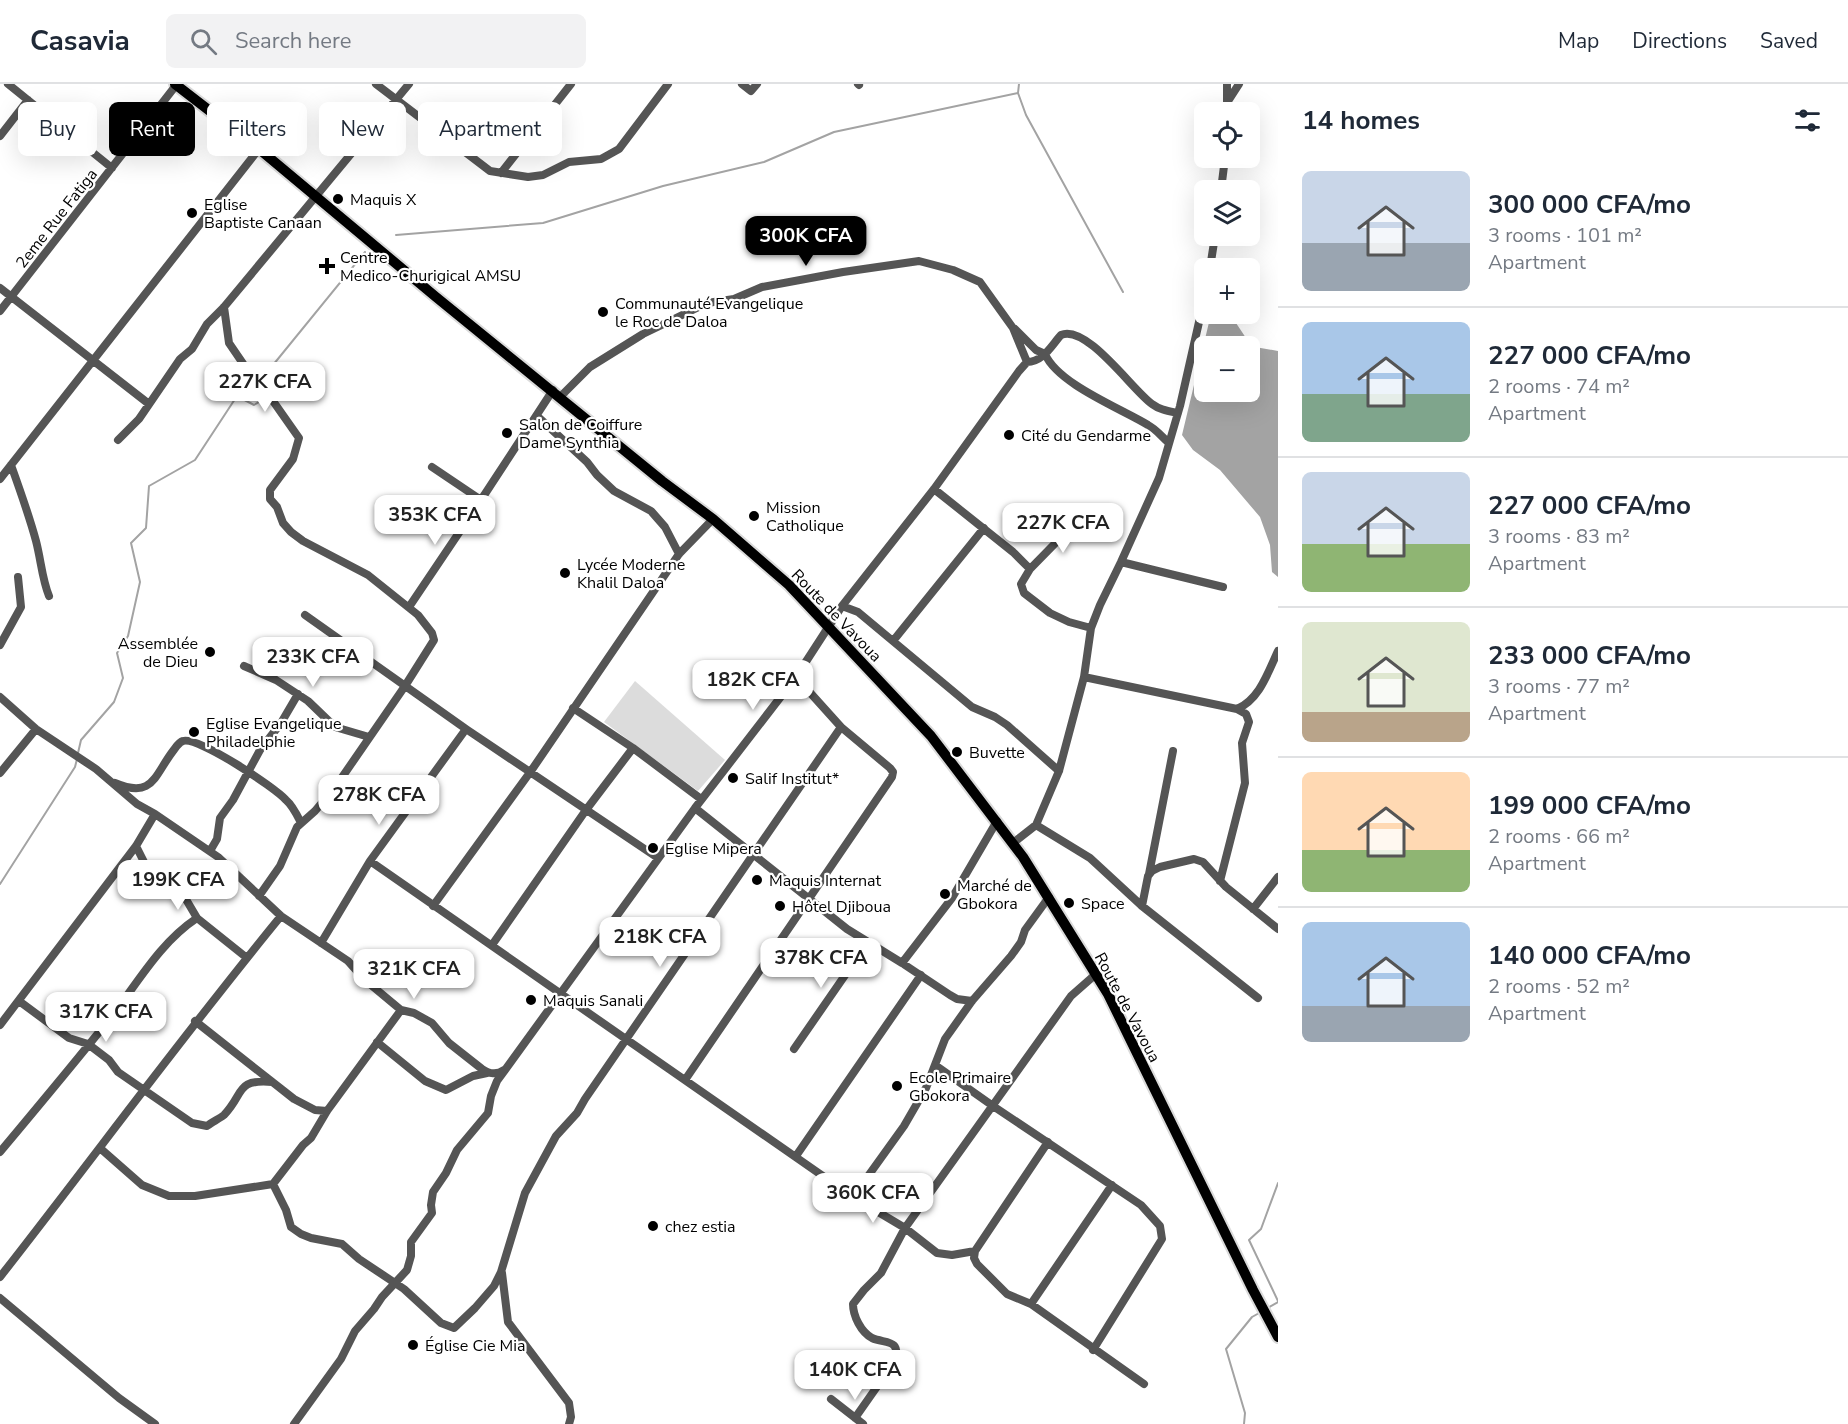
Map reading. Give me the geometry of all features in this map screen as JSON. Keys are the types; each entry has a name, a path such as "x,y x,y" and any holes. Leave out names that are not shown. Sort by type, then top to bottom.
{"main road":[{"name":"Route de Vavoua","path":"176,84 207,109"},
{"name":"Route de Vavoua","path":"266,156 662,481 713,519 789,585 931,736 1013,843 1108,994 1253,1290 1278,1336"}],"street":[{"path":"8,84 112,168"},
{"name":"2eme Rue Fatiga","path":"0,311 176,84"},
{"path":"375,84 490,171 528,177 543,175 569,162 602,159 610,155 619,149 668,84"},
{"path":"118,440 139,419 180,359 192,349 207,324 224,308 409,84"},
{"path":"501,173 572,84"},
{"path":"742,84 751,91 757,84"},
{"path":"1227,84 1227,102"},
{"path":"1227,102 1239,84"},
{"path":"0,136 28,100"},
{"path":"0,479 253,156"},
{"path":"409,607 537,416 556,394 586,370 643,334 707,303 734,299 762,287 919,261 953,270 980,282 1013,328 1036,350 1045,354 1049,364 1086,393 1149,426 1169,443"},
{"path":"0,288 148,404"},
{"path":"224,308 229,343 299,438 293,459 270,490 270,499 277,507 284,523 303,541 369,575 409,607 432,633 434,640 336,786 301,824 290,841 280,866 259,896"},
{"path":"1013,843 1036,825 1059,771 1084,677 1091,628 1159,478 1200,324"},
{"path":"1013,328 1027,363"},
{"path":"294,1424 341,1359 355,1331 407,1270 411,1256 411,1242 432,1213 433,1192 446,1173 457,1150 488,1113 494,1088 508,1066 701,799 796,677 842,606 934,489 1019,371 1027,363 1035,362 1045,354 1061,335 1070,334 1089,344 1115,364 1143,397 1153,405 1163,411 1178,413"},
{"path":"537,416 587,462 614,491 651,511 665,527 679,554"},
{"path":"12,465 32,524 49,596"},
{"path":"432,467 481,500"},
{"path":"934,489 984,528 1030,569"},
{"path":"433,906 531,771 679,554 713,519"},
{"path":"1077,521 1030,569 1021,584 1024,593 1050,613 1069,622 1091,628"},
{"path":"893,641 984,528"},
{"path":"1121,562 1223,587"},
{"path":"0,645 21,607 18,577"},
{"path":"842,606 858,612 972,707 1007,725 1059,771"},
{"path":"305,615 466,729 658,858"},
{"path":"1237,709 1249,703 1255,696 1278,651"},
{"path":"244,666 276,680 298,694 335,727 369,737"},
{"path":"685,1080 892,777 890,768 841,727 796,677"},
{"path":"1084,677 1237,709 1246,714 1249,722 1242,743 1245,783 1220,881"},
{"path":"210,851 217,839 220,818 233,800 260,750 298,694"},
{"path":"0,697 36,729 71,751 137,804 156,814 210,851 281,916 348,962 364,980 401,1010 414,1013 432,1023 454,1047 487,1073"},
{"path":"573,708 633,748 701,799"},
{"path":"273,1184 286,1210 291,1227 310,1238 342,1244 359,1259 395,1283 441,1323 454,1328 494,1286 501,1272 525,1193 556,1136 577,1113 841,727"},
{"path":"0,774 36,729"},
{"path":"321,943 370,861 466,729"},
{"path":"106,778 128,788 139,790 147,787 183,741 190,741 219,753 237,766 248,770 288,801 301,824"},
{"path":"492,945 586,810 633,748"},
{"path":"1142,906 1173,751"},
{"path":"695,808 847,929 957,999 972,1001"},
{"path":"0,1025 136,846 156,814"},
{"path":"902,963 952,898 997,821"},
{"path":"1036,825 1090,858 1142,906 1258,998"},
{"path":"136,846 148,872 169,880 184,896 196,918 247,958"},
{"path":"1148,876 1160,867 1194,860 1203,862 1220,881 1278,929"},
{"path":"370,861 853,1197 905,1228 937,1253 952,1255 975,1251"},
{"path":"1253,909 1278,877"},
{"path":"853,1197 904,1126 926,1088 945,1039 972,1001 1011,956 1021,942 1025,930 1049,897"},
{"path":"0,1277 101,1149 195,1021 281,916"},
{"path":"0,1152 108,1021 165,945 180,929 196,918"},
{"path":"794,1049 868,942"},
{"path":"855,1418 895,1361 897,1353 892,1343 871,1337 866,1333 855,1318 853,1304 881,1273 905,1228 1071,996 1096,974"},
{"path":"796,1156 921,975"},
{"path":"19,1001 69,1038 88,1044 109,1060 118,1072 192,1123 207,1126 223,1116 245,1085 254,1081 272,1082"},
{"path":"101,1149 142,1185 169,1196 195,1196 273,1184 311,1138 327,1111 401,1010"},
{"path":"195,1021 272,1082 315,1110 327,1111"},
{"path":"377,1042 425,1081 446,1090 473,1076 487,1073 497,1074 508,1066"},
{"path":"935,1065 1141,1204 1160,1226 1162,1239 1093,1350"},
{"path":"1048,1142 975,1251 974,1258 977,1264 1007,1294 1031,1304 1144,1384"},
{"path":"1031,1304 1112,1185"},
{"path":"501,1272 508,1322 569,1403 572,1417 569,1424"},
{"path":"0,1298 119,1398 155,1424"},
{"path":"831,1399 863,1424"}],"shaded area":[{"path":"1209,324 1237,324 1245,336 1206,336"},
{"path":"1260,348 1278,351 1278,577 1272,572 1270,545 1260,517 1220,470 1193,450 1182,435 1194,385 1194,402 1260,402"},
{"path":"635,681 725,760 698,791 604,722"}],"waterway":[{"path":"1019,84 1018,93 1026,115 1123,292"},
{"path":"396,235 543,223 663,186 764,162 834,132 1018,93"},
{"path":"271,395 280,390 265,369 273,365 365,252"},
{"path":"78,753 81,740 114,702 123,678 117,653 128,636 140,582 131,543 146,528 149,486 195,460 237,396 254,405 266,398"},
{"path":"0,884 75,767 77,759"},
{"path":"1278,1183 1261,1229 1249,1240 1278,1301"},
{"path":"1266,1309 1278,1302"},
{"path":"1244,1424 1245,1413 1226,1349 1252,1317 1261,1312"}],"place":[{"name":"Maquis X","path":"338,199"},
{"name":"Eglise Baptiste Canaan","path":"192,213"},
{"name":"Centre Medico-Churigical AMSU","path":"327,266"},
{"name":"Communauté Evangelique le Roc de Daloa","path":"603,312"},
{"name":"Salon de Coiffure Dame Synthia","path":"507,433"},
{"name":"Cité du Gendarme","path":"1009,435"},
{"name":"Mission Catholique","path":"754,516"},
{"name":"Lycée Moderne Khalil Daloa","path":"565,573"},
{"name":"Assemblée de Dieu","path":"210,652"},
{"name":"Eglise Evangelique Philadelphie","path":"194,732"},
{"name":"Buvette","path":"957,752"},
{"name":"Salif Institut*","path":"733,778"},
{"name":"Eglise Mipera","path":"653,848"},
{"name":"Maquis Internat","path":"757,880"},
{"name":"Marché de Gbokora","path":"945,894"},
{"name":"Space","path":"1069,903"},
{"name":"Hôtel Djiboua","path":"780,906"},
{"name":"Maquis Sanali","path":"531,1000"},
{"name":"Ecole Primaire Gbokora","path":"897,1086"},
{"name":"chez estia","path":"653,1226"},
{"name":"Église Cie Mia","path":"413,1345"}]}
